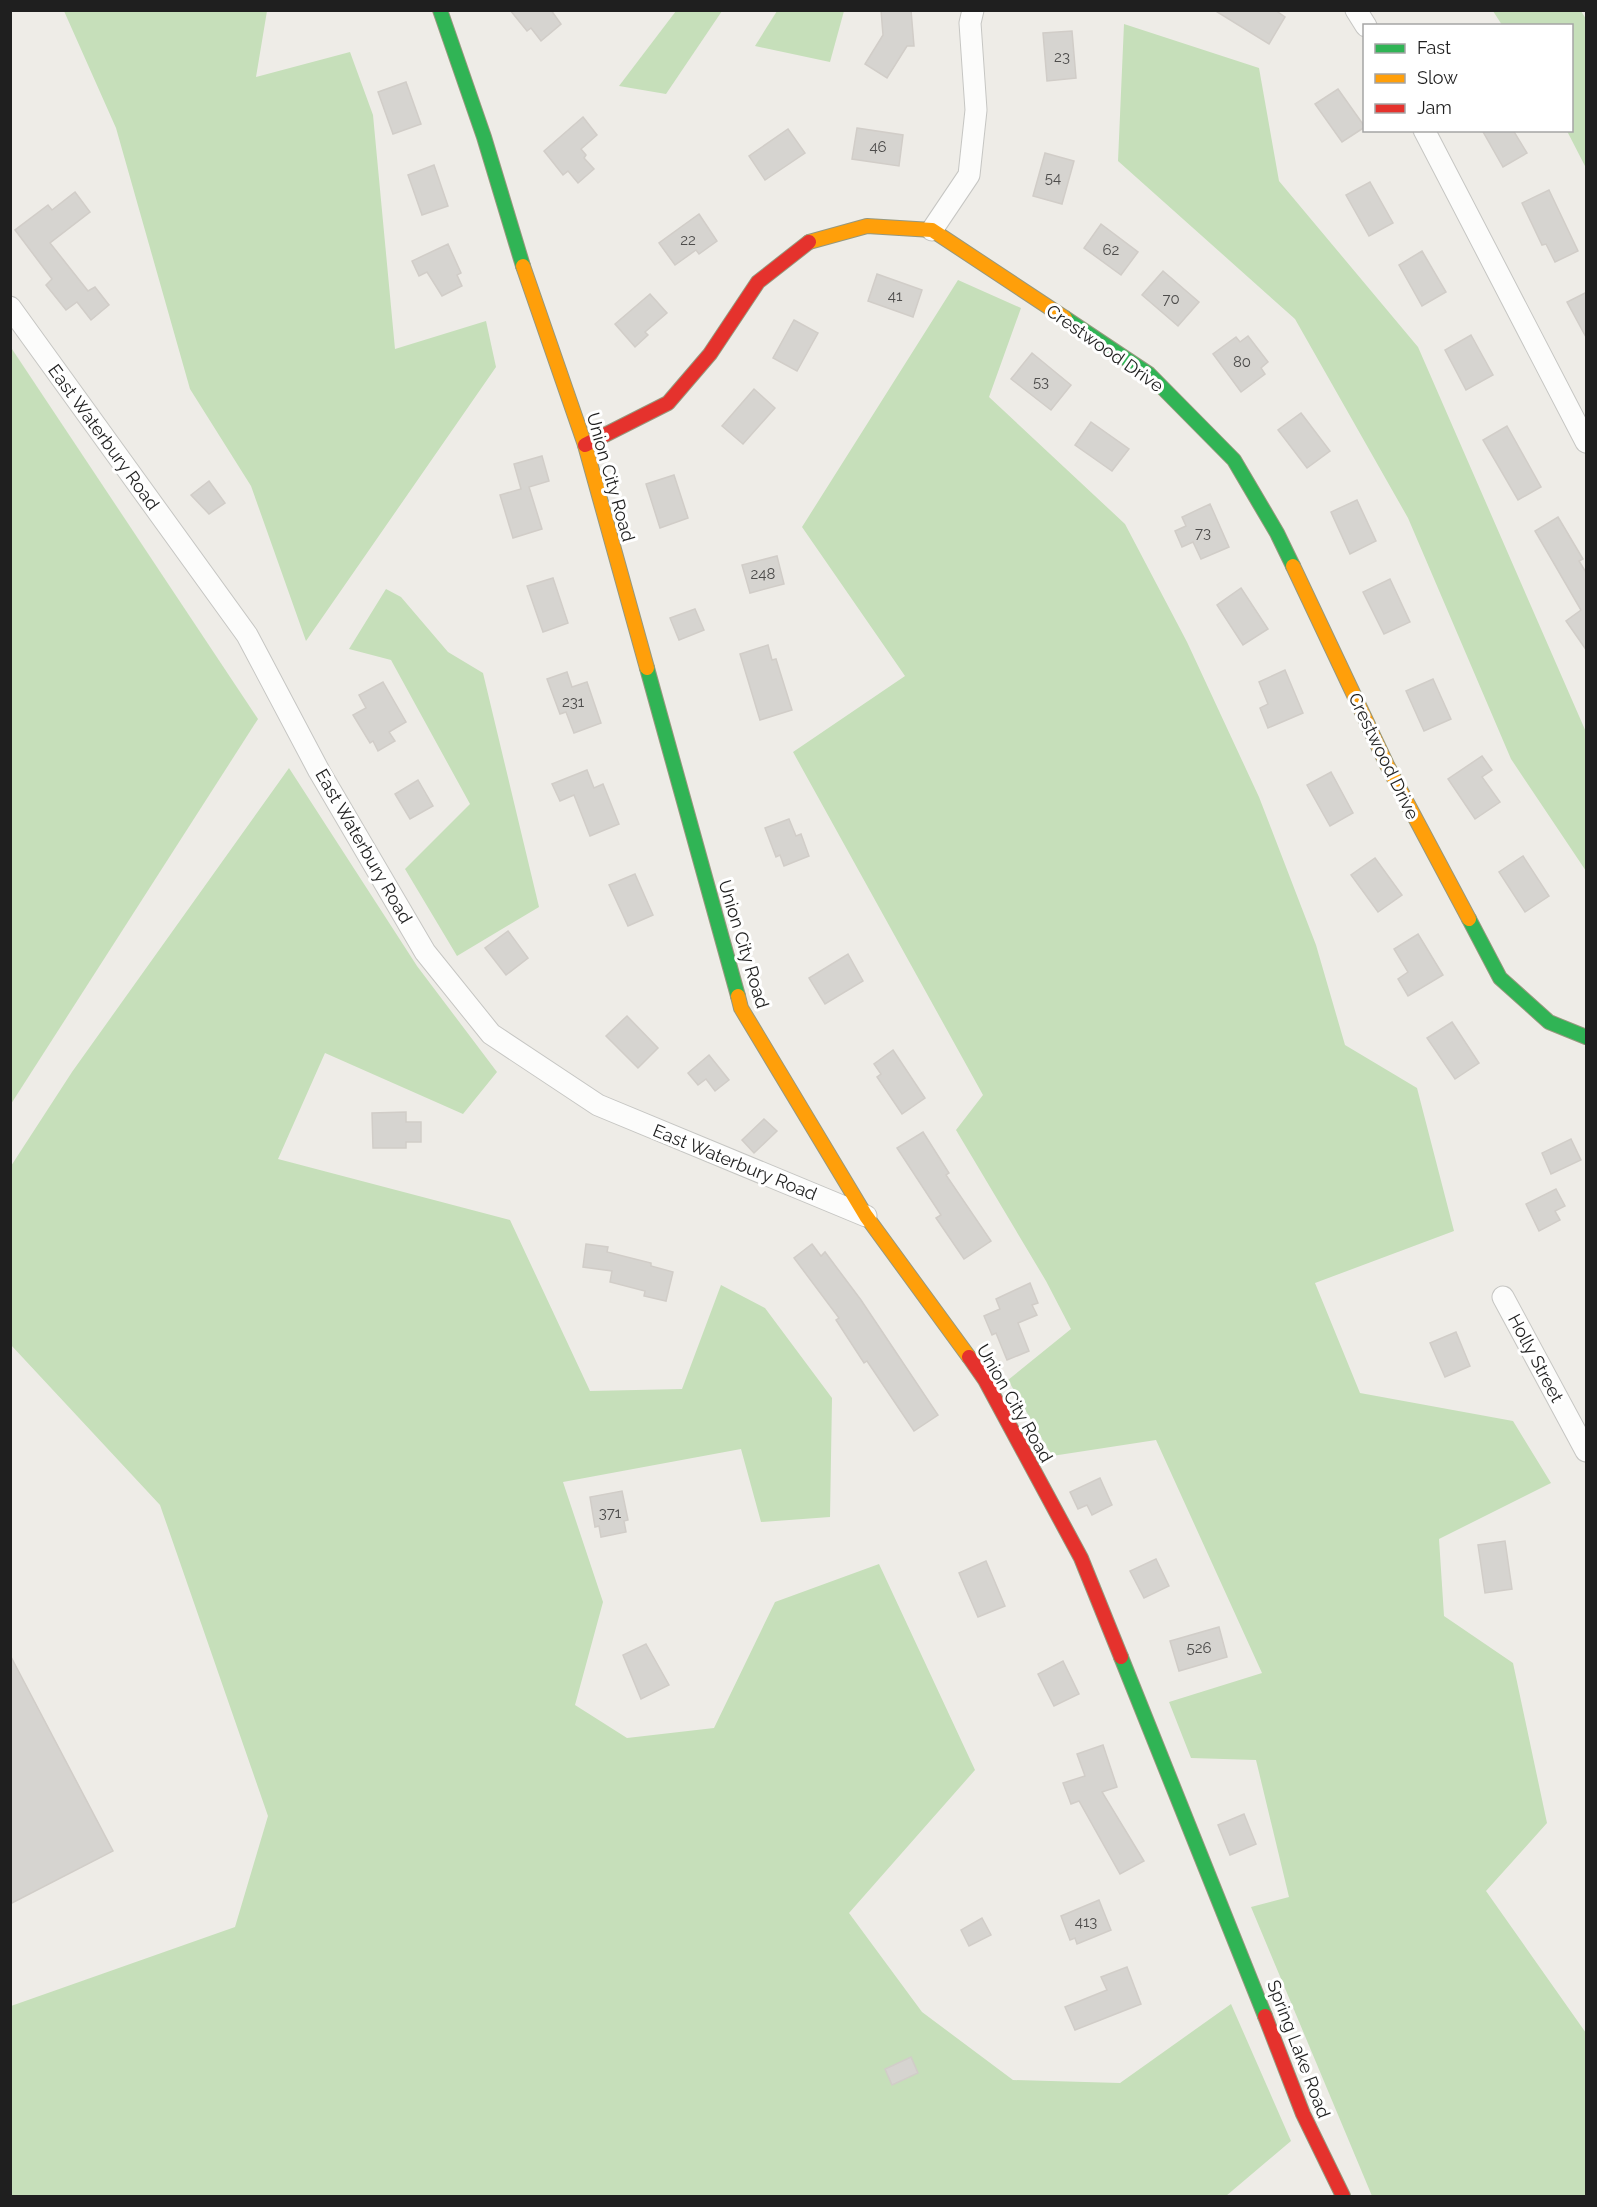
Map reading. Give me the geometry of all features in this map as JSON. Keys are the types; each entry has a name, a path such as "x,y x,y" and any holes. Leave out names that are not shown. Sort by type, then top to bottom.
{"main road":[{"name":"Union City Road","path":"440,10 484,137 511,230 585,446 741,1008 866,1216 985,1380 1081,1558 1226,1912"},
{"path":"585,446 668,403 710,354 758,282 810,241 867,226 932,230"},
{"name":"Crestwood Drive","path":"932,230 1149,374 1234,460 1277,533 1387,765 1500,978 1549,1022 1587,1037"},
{"name":"Spring Lake Road","path":"1226,1912 1303,2114 1343,2196"}],"street":[{"path":"932,230 969,175 976,110 970,23 973,10"},
{"path":"1356,10 1365,24"},
{"path":"1425,132 1587,442"},
{"name":"East Waterbury Road","path":"10,307 247,634 319,771 425,952 491,1034 598,1105 866,1216"},
{"name":"Holly Street","path":"1503,1297 1587,1451"}],"green space":[{"path":"64,11 267,11 256,77 350,52 373,115 395,349 486,321 496,367 306,641 251,486 190,389 116,128"},
{"path":"676,11 722,11 666,94 619,86"},
{"path":"777,11 844,11 830,62 755,46"},
{"path":"1493,11 1581,11 1586,19 1586,168 1568,132 1573,132 1573,24 1501,24"},
{"path":"1124,24 1259,68 1279,181 1418,347 1586,732 1586,871 1511,759 1408,518 1295,319 1118,161"},
{"path":"958,280 1021,308 989,397 1125,524 1187,642 1259,797 1316,945 1345,1045 1417,1088 1454,1231 1315,1283 1360,1393 1513,1421 1551,1483 1439,1539 1444,1616 1513,1663 1547,1823 1486,1891 1586,2033 1586,2196 1372,2196 1251,1907 1289,1897 1256,1760 1191,1758 1169,1702 1262,1673 1156,1440 1052,1456 1008,1380 1071,1329 1046,1281 956,1130 983,1095 793,752 905,676 802,527"},
{"path":"10,346 258,719 11,1104 10,1104"},
{"path":"386,589 401,597 448,652 483,673 539,907 457,956 405,869 470,804 391,660 349,649"},
{"path":"289,768 417,966 497,1072 463,1114 325,1053 278,1159 510,1220 590,1391 682,1389 721,1285 765,1308 832,1398 830,1517 761,1522 741,1449 563,1482 603,1602 575,1705 627,1738 714,1728 775,1602 879,1564 975,1770 849,1913 922,2012 1013,2080 1120,2083 1231,2004 1291,2141 1226,2196 11,2196 11,2006 235,1927 268,1816 160,1505 11,1345 11,1166 72,1072"}],"building":[{"path":"510,10 551,10 561,24 541,41 531,28 527,31"},
{"path":"881,10 911,10 914,46 907,46 887,78 865,64 883,35"},
{"path":"1214,10 1275,10 1285,17 1269,44"},
{"path":"1072,31 1076,78 1047,81 1043,33"},
{"path":"406,82 421,124 393,134 378,92"},
{"path":"1338,89 1363,124 1363,128 1342,142 1315,104"},
{"path":"583,117 597,135 581,149 586,155 584,158 594,169 578,183 568,171 563,175 544,151"},
{"path":"857,128 903,135 899,166 852,159"},
{"path":"788,129 805,153 765,180 749,156"},
{"path":"1483,132 1514,132 1527,153 1503,167"},
{"path":"1045,153 1074,161 1062,204 1033,196"},
{"path":"434,165 448,206 422,215 408,175"},
{"path":"1370,182 1393,223 1369,236 1346,195"},
{"path":"1549,190 1578,251 1555,262 1546,244 1542,245 1522,203"},
{"path":"75,192 90,212 50,243 88,291 95,287 109,305 91,320 77,302 66,310 46,285 52,279 15,230 48,205 52,210"},
{"path":"699,214 717,241 699,254 696,250 675,265 659,243"},
{"path":"1101,224 1138,252 1121,275 1084,248"},
{"path":"448,244 461,273 457,275 462,286 442,296 427,272 419,276 412,261"},
{"path":"1422,251 1446,292 1422,306 1399,265"},
{"path":"1163,271 1199,302 1178,326 1142,295"},
{"path":"877,274 922,290 913,317 868,301"},
{"path":"1587,292 1587,339 1567,302"},
{"path":"650,294 667,313 645,332 648,335 635,347 615,324"},
{"path":"794,320 818,333 797,371 773,358"},
{"path":"1471,335 1493,375 1466,390 1445,350"},
{"path":"1248,336 1268,362 1261,368 1265,374 1241,392 1213,354 1236,337 1240,342"},
{"path":"1032,353 1071,385 1051,410 1011,379"},
{"path":"754,389 775,408 743,444 722,426"},
{"path":"1301,413 1330,451 1307,468 1278,430"},
{"path":"1091,422 1129,449 1112,471 1075,445"},
{"path":"1507,426 1541,487 1518,500 1483,440"},
{"path":"542,456 549,481 529,487 542,529 513,538 500,495 521,489 514,464"},
{"path":"674,475 688,518 660,528 646,484"},
{"path":"209,481 225,503 209,514 191,495"},
{"path":"1357,500 1376,541 1350,554 1331,512"},
{"path":"1210,504 1229,547 1201,559 1193,542 1182,547 1175,531 1186,526 1182,517"},
{"path":"1558,517 1583,559 1579,561 1587,574 1587,651 1566,621 1581,610 1535,531"},
{"path":"777,556 784,584 750,593 742,565"},
{"path":"553,578 568,623 543,632 527,586"},
{"path":"1390,579 1410,622 1384,634 1363,592"},
{"path":"1241,588 1268,629 1243,645 1217,605"},
{"path":"695,609 704,630 679,640 670,618"},
{"path":"768,645 772,660 776,659 792,710 760,720 740,654"},
{"path":"1285,670 1303,713 1268,728 1260,708 1268,704 1259,682"},
{"path":"567,672 572,687 587,682 601,723 574,733 566,712 560,714 547,679"},
{"path":"1433,679 1451,719 1424,731 1406,691"},
{"path":"383,682 406,722 389,732 395,741 378,751 373,741 370,743 353,715 366,708 359,695"},
{"path":"1482,756 1492,770 1482,777 1500,802 1475,819 1448,779"},
{"path":"587,770 594,788 603,784 619,824 590,836 574,795 560,801 552,784"},
{"path":"1331,772 1353,813 1330,826 1307,785"},
{"path":"418,780 433,806 410,819 395,794"},
{"path":"789,819 796,836 801,834 809,856 784,866 780,855 776,857 765,828"},
{"path":"1523,856 1549,896 1525,912 1499,872"},
{"path":"1375,858 1402,895 1378,912 1351,875"},
{"path":"635,874 653,915 628,926 609,885"},
{"path":"508,931 528,958 506,975 485,948"},
{"path":"1418,934 1443,975 1408,996 1398,979 1408,972 1394,949"},
{"path":"848,954 863,981 825,1004 809,978"},
{"path":"627,1016 658,1048 638,1068 606,1036"},
{"path":"1452,1022 1479,1063 1455,1079 1427,1038"},
{"path":"893,1050 925,1098 902,1114 877,1077 881,1074 874,1064"},
{"path":"709,1055 729,1080 715,1091 706,1079 698,1085 688,1073"},
{"path":"406,1112 406,1122 421,1122 421,1142 406,1142 406,1148 373,1148 372,1113"},
{"path":"764,1119 777,1131 754,1153 742,1140"},
{"path":"923,1132 949,1173 946,1175 991,1241 964,1259 936,1218 941,1215 897,1148"},
{"path":"1571,1139 1581,1160 1551,1174 1542,1153"},
{"path":"1556,1189 1565,1206 1555,1211 1560,1220 1539,1231 1526,1204"},
{"path":"586,1244 608,1247 607,1252 651,1263 651,1266 673,1272 666,1301 644,1296 645,1291 610,1282 612,1271 583,1267"},
{"path":"812,1244 821,1256 825,1252 861,1300 938,1415 914,1431 867,1361 864,1363 836,1320 839,1318 794,1258"},
{"path":"1030,1283 1038,1303 1032,1305 1037,1315 1018,1323 1029,1351 1007,1360 996,1333 992,1335 984,1316 1000,1309 996,1299"},
{"path":"1456,1332 1470,1366 1445,1377 1430,1343"},
{"path":"1100,1478 1112,1505 1092,1515 1087,1505 1078,1509 1070,1492"},
{"path":"622,1491 628,1520 624,1521 626,1532 601,1537 599,1526 595,1527 590,1497"},
{"path":"1505,1541 1512,1589 1485,1593 1478,1545"},
{"path":"1156,1559 1169,1586 1144,1598 1130,1571"},
{"path":"986,1561 1005,1606 978,1617 959,1573"},
{"path":"1219,1627 1227,1657 1179,1671 1170,1641"},
{"path":"646,1644 669,1685 641,1699 623,1655"},
{"path":"10,1655 113,1851 10,1904"},
{"path":"1063,1661 1079,1694 1054,1706 1038,1674"},
{"path":"1103,1745 1117,1787 1102,1792 1144,1861 1120,1874 1079,1801 1071,1804 1063,1783 1085,1776 1077,1754"},
{"path":"1244,1814 1256,1844 1230,1855 1218,1825"},
{"path":"1099,1900 1111,1930 1077,1944 1075,1938 1070,1940 1061,1916"},
{"path":"982,1918 991,1935 969,1946 961,1930"},
{"path":"1127,1967 1141,2004 1075,2030 1065,2007 1107,1990 1101,1977"},
{"path":"911,2057 918,2073 892,2085 885,2069"}],"traffic: fast":[{"path":"440,10 484,137 523,266"},
{"path":"1065,318 1149,374 1234,460 1277,533 1293,566"},
{"path":"647,668 738,996"},
{"path":"1469,919 1500,978 1549,1022 1586,1037"},
{"path":"1121,1657 1265,2016"}],"traffic: slow":[{"path":"809,242 867,226 932,230 1065,318"},
{"path":"523,266 585,445 647,668"},
{"path":"1293,566 1387,765 1469,919"},
{"path":"738,996 741,1008 866,1216 969,1357"}],"traffic: jam":[{"path":"585,445 668,403 710,354 758,282 809,242"},
{"path":"969,1357 985,1380 1081,1558 1121,1657"},
{"path":"1265,2016 1303,2114 1343,2196"}]}
